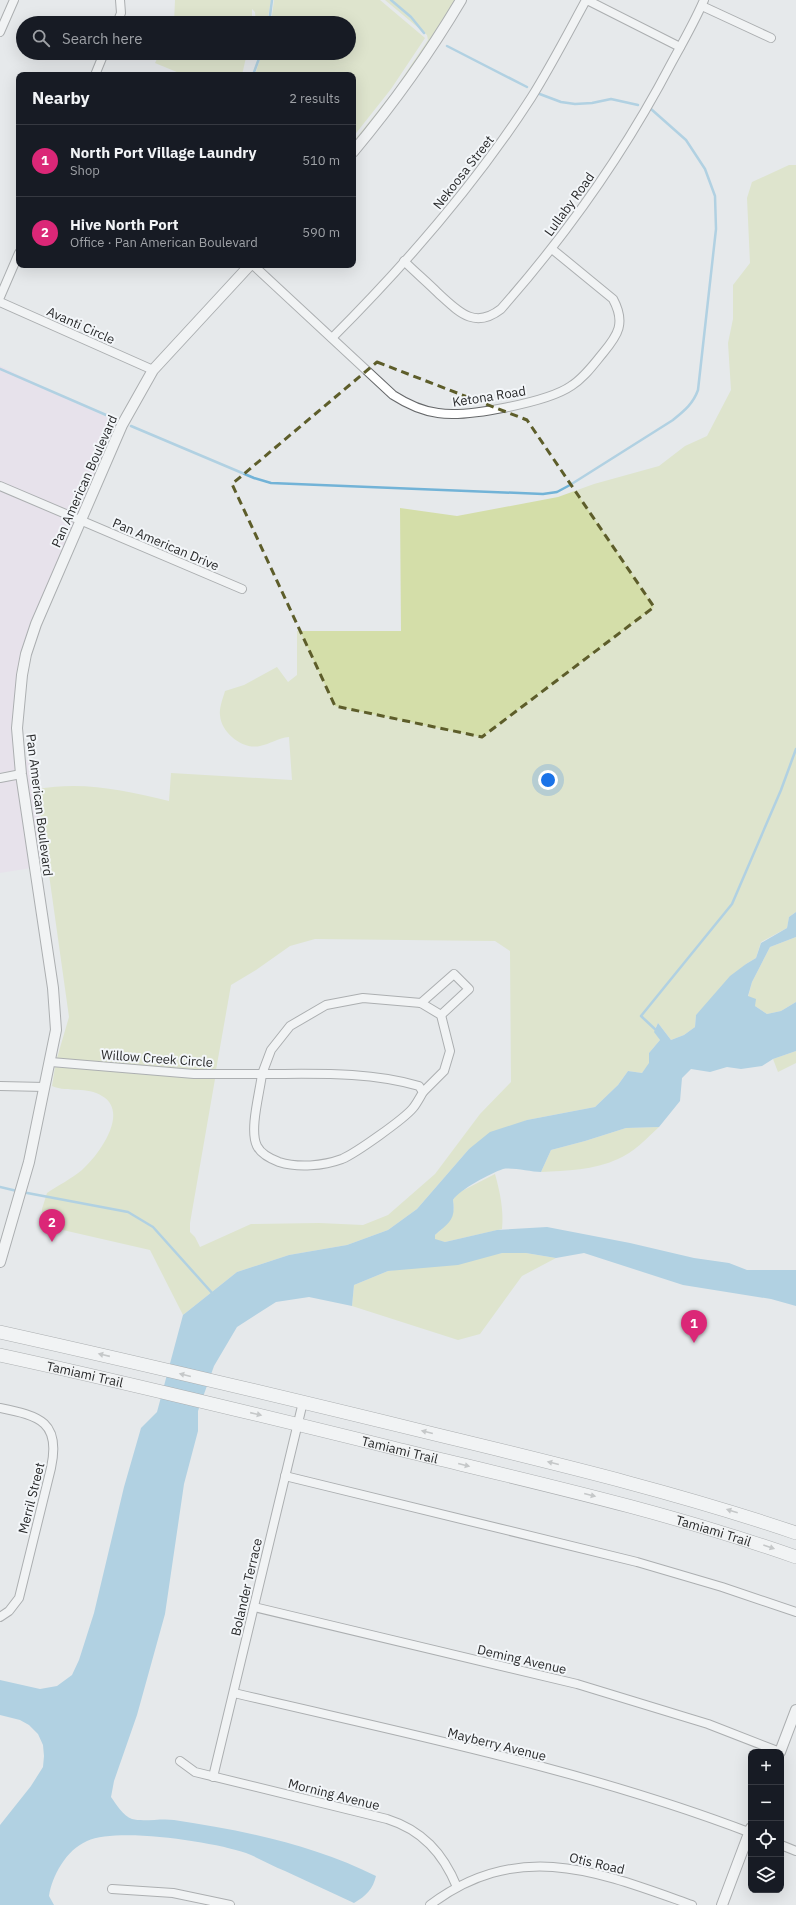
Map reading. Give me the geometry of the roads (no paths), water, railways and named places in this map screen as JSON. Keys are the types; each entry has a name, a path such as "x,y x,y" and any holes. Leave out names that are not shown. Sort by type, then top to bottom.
{"main road":[{"name":"Tamiami Trail","path":"0,1332 303,1402 631,1482 719,1507 796,1532"},
{"name":"Tamiami Trail","path":"0,1355 298,1424 639,1508 719,1531 796,1556"}],"street":[{"path":"0,32 14,0"},
{"path":"120,0 120,16"},
{"path":"356,148 395,100 421,63 461,0"},
{"path":"586,0 680,47"},
{"name":"Nekoosa Street","path":"332,338 404,261 466,189 506,135 552,63 586,0"},
{"path":"703,3 771,38"},
{"name":"Lullaby Road","path":"404,261 464,315 482,318 496,314 552,249 574,220 622,150 652,100 703,3"},
{"path":"96,72 101,60"},
{"name":"Ketona Road","path":"254,268 394,395 410,405 429,411 448,414 466,414 554,395 572,386 586,373 616,337 620,320 618,307 610,295 552,249"},
{"path":"0,297 16,260"},
{"name":"Pan American Boulevard","path":"0,1262 18,1204 46,1087 56,1034 56,1009 20,774 17,728 18,700 26,654 36,624 122,425 153,370 248,268"},
{"name":"Avanti Circle","path":"0,302 153,370"},
{"name":"Pan American Drive","path":"0,486 242,589"},
{"path":"0,778 20,774"},
{"path":"421,1003 454,974 469,989 441,1015"},
{"path":"363,998 421,1003 441,1015 450,1051 444,1071 423,1092 413,1108 375,1138 342,1159 309,1166 286,1164 268,1158 257,1147 255,1134 256,1109 262,1074 271,1050 290,1026 326,1005 363,998"},
{"name":"Willow Creek Circle","path":"50,1062 194,1074 353,1075 401,1081 419,1086 423,1092"},
{"path":"0,1086 46,1087"},
{"name":"Bolander Terrace","path":"213,1777 303,1402"},
{"name":"Merril Street","path":"0,1408 38,1419 49,1430 52,1436 54,1448 51,1468 19,1598 9,1611 0,1617"},
{"path":"285,1476 637,1562 738,1592 796,1612"},
{"name":"Deming Avenue","path":"254,1607 584,1686 708,1724 772,1749"},
{"name":"Mayberry Avenue","path":"234,1693 581,1778 660,1801 748,1830"},
{"path":"781,1749 796,1710"},
{"name":"Morning Avenue","path":"180,1761 190,1770 213,1777 387,1819 406,1826 423,1837 438,1851 451,1871 457,1887"},
{"path":"722,1905 748,1836"},
{"path":"784,1846 796,1851"},
{"name":"Otis Road","path":"430,1905 457,1887 481,1877 507,1870 537,1866 566,1867 608,1876 692,1905"},
{"path":"112,1889 173,1893 230,1905"}],"water":[{"path":"796,912 796,937 770,947 752,982 748,996 756,999 755,1006 767,1014 781,1011 796,1002 796,1051 773,1059 762,1066 741,1069 727,1067 710,1072 691,1069 682,1078 680,1101 659,1127 626,1128 551,1150 541,1172 503,1169 491,1174 468,1187 456,1196 453,1200 454,1207 452,1217 448,1224 435,1235 435,1239 445,1242 497,1230 547,1227 630,1243 694,1258 729,1263 747,1270 796,1270 796,1306 771,1299 683,1285 584,1253 556,1258 526,1253 502,1253 458,1265 388,1271 354,1285 352,1306 309,1297 276,1302 237,1327 214,1366 198,1411 198,1431 184,1484 165,1614 137,1715 114,1781 111,1797 123,1813 132,1819 169,1820 200,1824 277,1840 328,1856 376,1876 373,1885 368,1892 354,1903 246,1853 190,1841 121,1835 102,1837 87,1841 79,1845 67,1857 61,1864 53,1880 49,1896 54,1905 0,1905 0,1825 31,1786 43,1767 44,1756 43,1745 38,1734 29,1725 20,1720 0,1715 0,1680 40,1689 57,1686 72,1675 79,1660 94,1613 124,1487 141,1428 157,1412 183,1315 237,1272 289,1255 347,1245 388,1230 417,1209 469,1149 490,1132 527,1120 595,1107 618,1085 628,1071 642,1073 649,1063 649,1053 660,1040 654,1032 658,1023 671,1040 684,1035 695,1027 696,1015 730,976 756,958 761,943 787,928 789,917"}],"waterway":[{"path":"270,16 272,0"},
{"path":"391,0 411,17 424,33"},
{"path":"447,46 527,87"},
{"path":"254,72 258,60"},
{"path":"537,93 561,102 575,104 592,103 611,99 638,105"},
{"path":"131,426 254,478 271,483 543,494 557,492 570,485 673,420 691,403 698,390 716,229 715,196 705,169 686,140 651,109"},
{"path":"0,369 113,418"},
{"path":"657,1031 641,1016 732,904 781,790 796,749"},
{"path":"0,1187 17,1191"},
{"path":"22,1192 128,1212 153,1227 213,1294"}],"place":[{"name":"Hive North Port","path":"52,1242"},
{"name":"North Port Village Laundry","path":"694,1343"}]}
